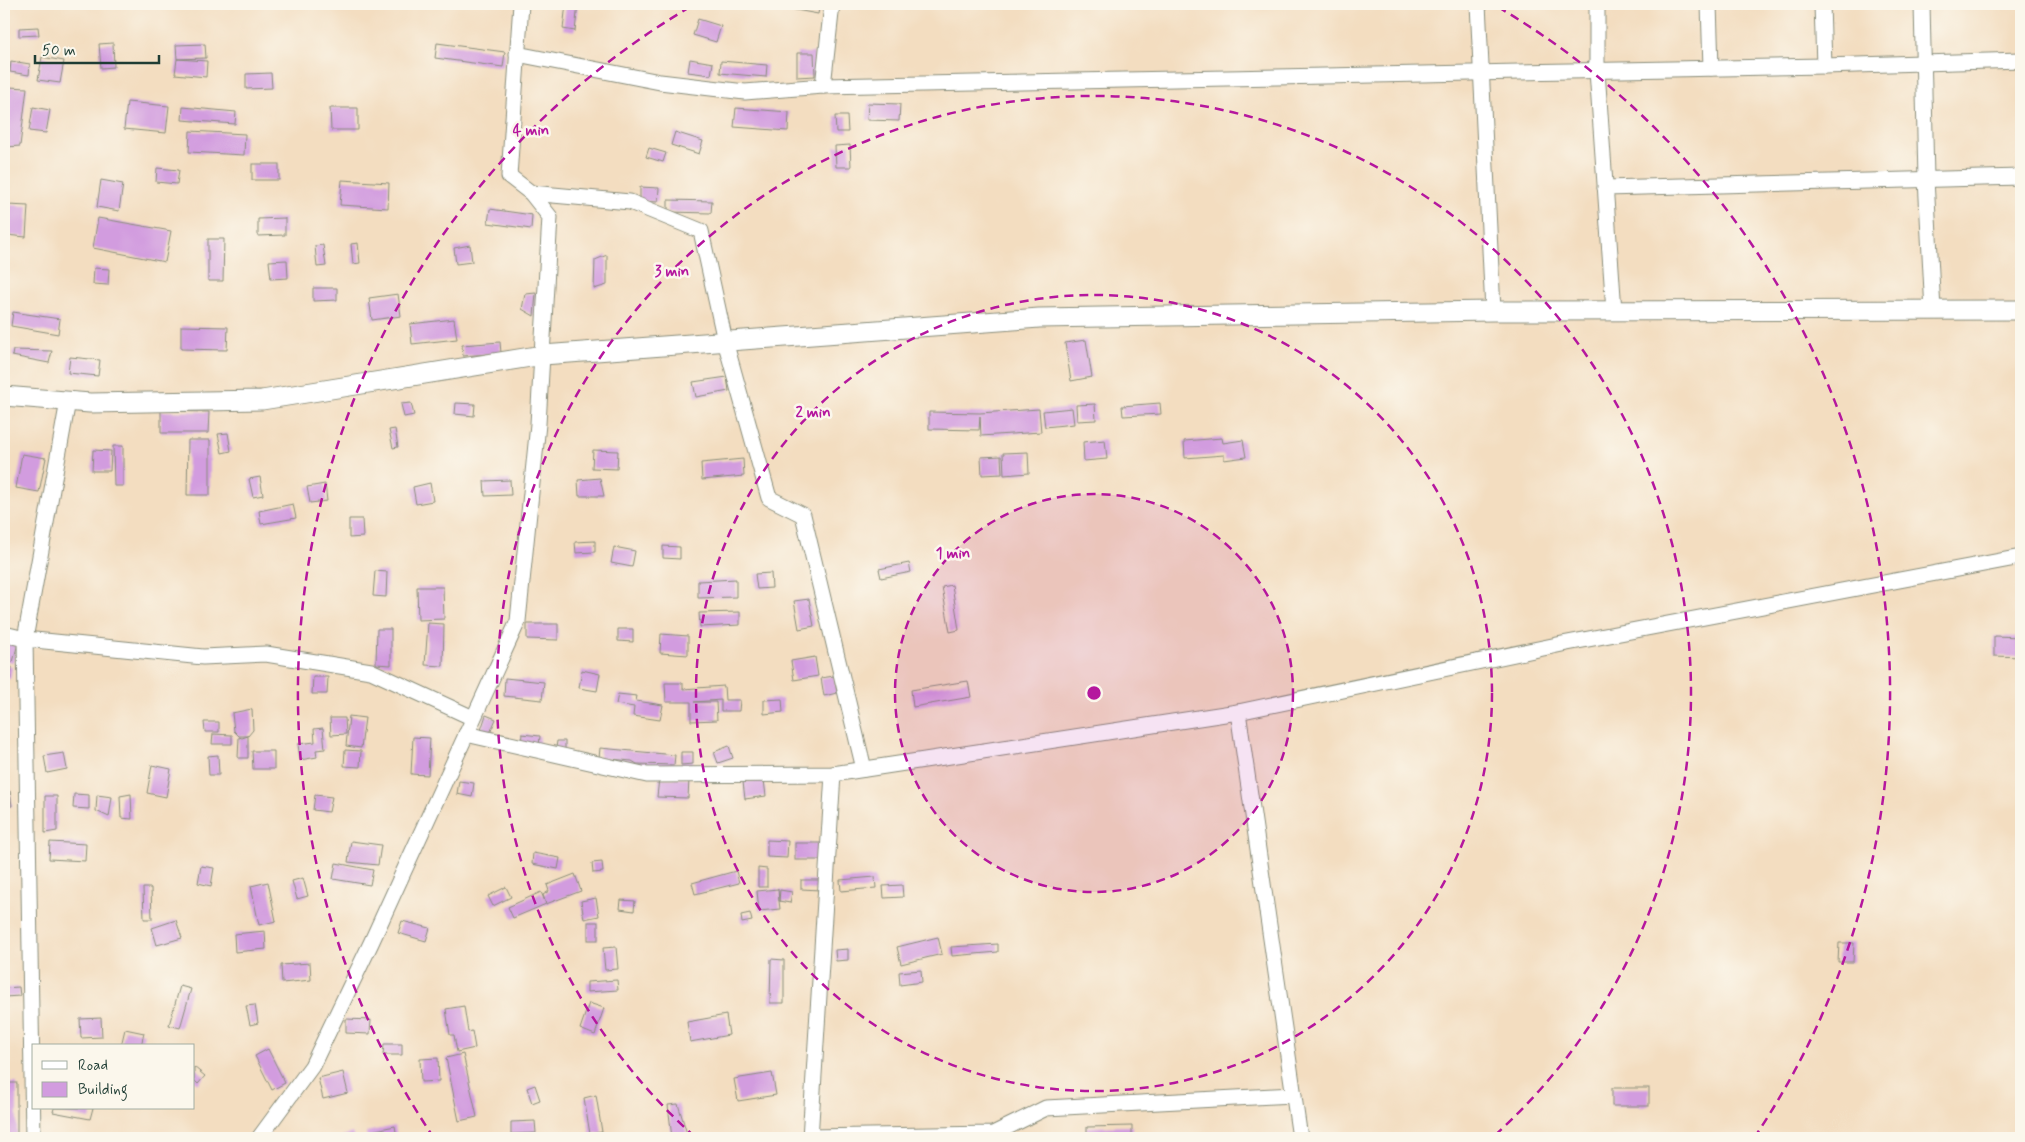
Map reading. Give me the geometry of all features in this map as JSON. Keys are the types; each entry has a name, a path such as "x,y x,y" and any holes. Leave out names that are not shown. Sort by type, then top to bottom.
{"street":[{"path":"259,1138 312,1066 518,621 543,355 550,217 531,193 509,176 521,4"},
{"path":"823,86 832,4"},
{"path":"1478,4 1493,311"},
{"path":"1597,4 1597,70 1614,311"},
{"path":"1709,4 1711,68"},
{"path":"1822,4 1824,66"},
{"path":"1922,4 1926,179 1933,311"},
{"path":"517,54 660,82 745,92 823,86 1824,66 2021,60"},
{"path":"1605,188 2021,177"},
{"path":"531,193 630,202 701,231 725,341 769,498 803,515 864,769"},
{"path":"4,396 90,403 262,400 543,355 1039,318 1493,311 2021,310"},
{"path":"32,1076 25,639 68,401"},
{"path":"466,734 647,775 833,774 1238,712 1562,644 2021,557"},
{"path":"4,634 25,639 203,658 266,654 371,671 473,718"},
{"path":"1238,712 1300,1138"},
{"path":"833,774 810,1137 993,1134 1046,1108 1294,1095"},
{"path":"33,1110 33,1138"}],"building":[{"path":"566,4 578,4 575,31 563,29"},
{"path":"774,4 820,4 818,14 774,6"},
{"path":"698,19 721,26 716,42 693,35"},
{"path":"38,27 39,35 19,36 19,28"},
{"path":"113,43 114,67 101,68 99,44"},
{"path":"437,43 505,52 503,67 435,58"},
{"path":"205,44 206,58 177,59 176,45"},
{"path":"797,53 814,53 815,76 797,77"},
{"path":"42,57 64,61 60,83 38,80"},
{"path":"177,59 207,61 206,77 175,74"},
{"path":"690,59 713,63 711,75 688,72"},
{"path":"11,61 30,64 29,75 10,72"},
{"path":"721,61 767,65 766,77 720,73"},
{"path":"271,73 272,88 246,89 246,74"},
{"path":"9,87 27,88 20,146 6,147"},
{"path":"127,102 169,106 166,133 124,129"},
{"path":"868,103 900,104 899,121 867,120"},
{"path":"33,107 50,110 46,133 29,131"},
{"path":"183,107 236,112 235,124 182,120"},
{"path":"330,108 358,108 358,130 331,130"},
{"path":"736,108 789,112 788,131 734,127"},
{"path":"835,116 847,116 848,132 836,132"},
{"path":"190,131 245,134 244,155 189,152"},
{"path":"675,132 703,141 699,154 671,145"},
{"path":"850,145 851,167 836,167 835,146"},
{"path":"649,148 666,153 663,162 646,157"},
{"path":"252,164 279,164 279,180 252,180"},
{"path":"157,168 179,170 177,184 156,182"},
{"path":"101,180 123,184 119,211 97,207"},
{"path":"342,180 389,183 388,208 340,205"},
{"path":"640,187 659,188 658,202 640,201"},
{"path":"668,200 712,201 711,213 668,212"},
{"path":"8,205 28,206 26,237 6,235"},
{"path":"490,209 532,215 531,229 488,223"},
{"path":"98,218 171,231 165,262 93,248"},
{"path":"285,218 285,235 258,236 258,219"},
{"path":"208,239 224,239 223,281 208,281"},
{"path":"358,243 360,263 353,264 351,244"},
{"path":"323,245 326,266 317,267 315,246"},
{"path":"470,245 472,262 456,264 454,248"},
{"path":"607,255 607,285 594,289 595,260"},
{"path":"287,260 288,278 271,279 269,261"},
{"path":"94,268 109,269 108,285 93,284"},
{"path":"313,288 337,288 337,300 313,301"},
{"path":"536,293 534,316 522,309 525,294"},
{"path":"398,294 401,316 372,320 369,298"},
{"path":"13,312 60,319 58,334 11,326"},
{"path":"454,319 457,339 412,344 410,324"},
{"path":"181,326 228,327 227,350 181,349"},
{"path":"1086,340 1092,377 1071,381 1065,343"},
{"path":"500,342 501,353 463,356 462,345"},
{"path":"13,350 52,351 49,363 12,356"},
{"path":"70,357 100,360 98,376 68,373"},
{"path":"727,377 729,391 696,397 693,382"},
{"path":"411,403 414,415 404,417 401,404"},
{"path":"456,403 475,404 474,416 455,414"},
{"path":"1160,403 1161,414 1123,416 1122,406"},
{"path":"1095,404 1096,420 1077,421 1076,405"},
{"path":"1072,408 1074,424 1045,427 1043,411"},
{"path":"1039,409 1041,432 981,436 980,416 979,430 929,429 929,412 980,413"},
{"path":"161,411 209,412 208,433 161,433"},
{"path":"395,429 398,447 393,448 389,430"},
{"path":"228,433 231,451 222,453 218,434"},
{"path":"1222,438 1223,443 1243,440 1246,457 1224,460 1224,455 1185,458 1184,441"},
{"path":"188,440 210,440 210,495 187,495"},
{"path":"1105,440 1107,459 1084,461 1083,442"},
{"path":"113,446 123,446 123,486 114,486"},
{"path":"93,450 111,451 110,471 92,471"},
{"path":"593,450 618,451 617,469 592,468"},
{"path":"1028,452 1029,473 1004,475 1003,453"},
{"path":"22,454 46,458 39,492 16,488"},
{"path":"1001,456 1002,474 982,475 981,457"},
{"path":"743,459 744,476 702,480 701,463"},
{"path":"260,477 263,495 253,497 249,479"},
{"path":"600,478 604,496 579,496 578,480"},
{"path":"510,480 511,495 485,496 484,481"},
{"path":"430,483 433,501 416,504 413,487"},
{"path":"325,484 327,501 310,503 307,487"},
{"path":"293,504 296,518 261,524 259,511"},
{"path":"349,519 362,519 363,537 349,538"},
{"path":"595,541 595,552 576,553 575,542"},
{"path":"663,546 680,547 680,559 663,558"},
{"path":"614,547 635,551 632,567 611,563"},
{"path":"909,563 911,572 881,578 879,569"},
{"path":"375,571 387,572 386,597 373,596"},
{"path":"771,573 772,588 757,589 755,574"},
{"path":"736,579 736,597 698,598 698,581"},
{"path":"952,585 959,630 950,632 942,587"},
{"path":"417,587 443,587 444,619 418,620"},
{"path":"809,599 814,626 799,629 794,601"},
{"path":"740,612 740,625 700,627 699,613"},
{"path":"428,623 444,624 443,666 425,665"},
{"path":"527,624 558,624 558,640 527,639"},
{"path":"377,629 391,629 391,665 376,664"},
{"path":"618,629 633,629 633,642 618,641"},
{"path":"661,634 688,636 688,655 660,653"},
{"path":"1994,636 2021,637 2021,657 1994,656"},
{"path":"4,640 18,643 13,662 4,660"},
{"path":"815,657 818,676 794,680 791,661"},
{"path":"4,665 12,667 10,679 4,678"},
{"path":"582,670 600,674 597,691 579,688"},
{"path":"834,676 837,693 824,696 821,678"},
{"path":"313,677 328,677 327,694 312,694"},
{"path":"505,678 544,682 542,700 504,696"},
{"path":"968,681 971,697 913,707 911,690"},
{"path":"665,683 683,683 683,689 724,686 725,700 740,700 739,711 721,711 721,700 694,702 716,702 717,720 691,721 691,702 666,702"},
{"path":"618,694 637,696 636,701 663,705 660,720 633,716 634,707 616,704"},
{"path":"782,699 783,712 764,714 764,700"},
{"path":"252,709 253,730 248,736 239,736 234,731 232,713"},
{"path":"486,715 496,719 490,733 481,730"},
{"path":"349,716 365,718 361,748 346,746"},
{"path":"330,718 345,718 346,734 331,735"},
{"path":"204,722 219,722 219,732 205,732"},
{"path":"323,728 325,749 316,750 317,757 300,760 298,744 315,742 314,729"},
{"path":"213,734 232,735 232,744 212,744"},
{"path":"522,734 540,736 539,746 521,744"},
{"path":"248,736 248,758 238,758 239,737"},
{"path":"413,737 430,738 428,775 411,774"},
{"path":"557,741 565,741 565,749 556,748"},
{"path":"729,746 733,758 718,763 714,752"},
{"path":"600,748 675,755 674,765 637,764 632,761 599,758"},
{"path":"345,750 361,751 360,767 344,766"},
{"path":"252,751 274,751 274,769 253,769"},
{"path":"681,752 693,752 693,764 681,765"},
{"path":"64,753 67,769 47,773 44,756"},
{"path":"218,755 219,775 209,775 208,756"},
{"path":"152,765 171,769 166,797 147,793"},
{"path":"659,778 689,779 688,798 657,797"},
{"path":"764,780 766,796 745,799 743,782"},
{"path":"459,781 474,783 472,797 457,794"},
{"path":"10,791 12,806 4,807 4,792"},
{"path":"74,794 89,795 89,809 73,808"},
{"path":"131,794 132,819 121,818 120,796"},
{"path":"97,795 112,797 109,817 96,811"},
{"path":"315,795 332,797 329,812 313,810"},
{"path":"45,796 57,796 57,831 45,833"},
{"path":"767,840 788,841 787,858 767,857"},
{"path":"351,841 381,845 378,865 348,862"},
{"path":"50,842 86,844 85,861 49,859"},
{"path":"795,843 821,843 821,860 795,860"},
{"path":"533,853 560,858 558,869 532,864"},
{"path":"602,862 603,872 593,873 592,863"},
{"path":"336,863 373,870 370,885 333,879"},
{"path":"201,866 214,868 211,886 198,883"},
{"path":"758,868 767,869 767,887 758,887"},
{"path":"736,871 739,883 695,894 692,883"},
{"path":"575,874 581,891 546,904 543,895 549,891 547,885"},
{"path":"875,877 876,888 841,891 840,880"},
{"path":"303,878 308,896 297,899 292,881"},
{"path":"801,880 820,880 820,890 801,889"},
{"path":"268,882 276,921 259,925 251,886"},
{"path":"902,885 903,897 884,898 883,886"},
{"path":"506,887 511,897 493,906 488,896"},
{"path":"143,888 151,888 152,919 144,919"},
{"path":"778,889 780,909 759,911 757,891"},
{"path":"780,890 792,892 790,903 779,901"},
{"path":"541,892 546,904 513,918 508,907"},
{"path":"596,898 599,916 584,919 581,901"},
{"path":"621,900 635,901 634,911 620,909"},
{"path":"750,913 752,921 742,923 741,915"},
{"path":"176,920 182,938 157,945 152,928"},
{"path":"402,921 430,928 426,941 398,933"},
{"path":"588,922 598,922 598,940 588,940"},
{"path":"265,931 266,949 235,952 234,934"},
{"path":"938,937 942,954 901,964 897,947"},
{"path":"1839,943 1854,943 1853,962 1838,962"},
{"path":"998,944 998,952 952,956 951,947"},
{"path":"616,947 618,969 605,970 603,948"},
{"path":"848,949 848,960 836,961 835,950"},
{"path":"771,959 784,960 784,1003 770,1003"},
{"path":"310,963 311,980 282,983 281,965"},
{"path":"921,970 922,982 900,985 899,972"},
{"path":"617,980 618,990 587,992 587,982"},
{"path":"180,986 191,989 180,1028 169,1025"},
{"path":"19,987 20,996 4,997 4,988"},
{"path":"589,1003 604,1008 595,1035 580,1029"},
{"path":"255,1005 258,1023 250,1025 246,1006"},
{"path":"464,1006 468,1032 472,1031 475,1048 457,1052 454,1035 450,1035 446,1009"},
{"path":"726,1015 729,1035 690,1042 687,1022"},
{"path":"101,1018 102,1037 81,1038 80,1019"},
{"path":"346,1019 371,1020 370,1034 346,1033"},
{"path":"125,1029 144,1033 141,1044 121,1044"},
{"path":"384,1044 402,1044 402,1055 383,1055"},
{"path":"268,1049 285,1083 272,1090 255,1056"},
{"path":"463,1054 477,1117 459,1121 446,1058"},
{"path":"438,1058 439,1081 421,1082 420,1059"},
{"path":"195,1068 205,1076 198,1084 195,1081"},
{"path":"343,1072 348,1093 323,1099 318,1078"},
{"path":"772,1073 776,1095 738,1101 734,1079"},
{"path":"4,1083 17,1083 17,1138 4,1138"},
{"path":"535,1085 540,1100 532,1103 527,1088"},
{"path":"1612,1088 1649,1088 1649,1106 1612,1106"},
{"path":"596,1095 602,1132 590,1134 584,1098"},
{"path":"678,1104 688,1137 672,1138 668,1105"},
{"path":"54,1110 92,1110 90,1119 53,1112"},
{"path":"535,1121 536,1133 511,1134 511,1122"},
{"path":"395,1126 397,1138 367,1138 366,1132"},
{"path":"1132,1126 1132,1138 1087,1138 1087,1127"},
{"path":"352,1133 354,1138 337,1138"},
{"path":"1006,1136 1024,1136 1024,1138 1006,1138"}]}
